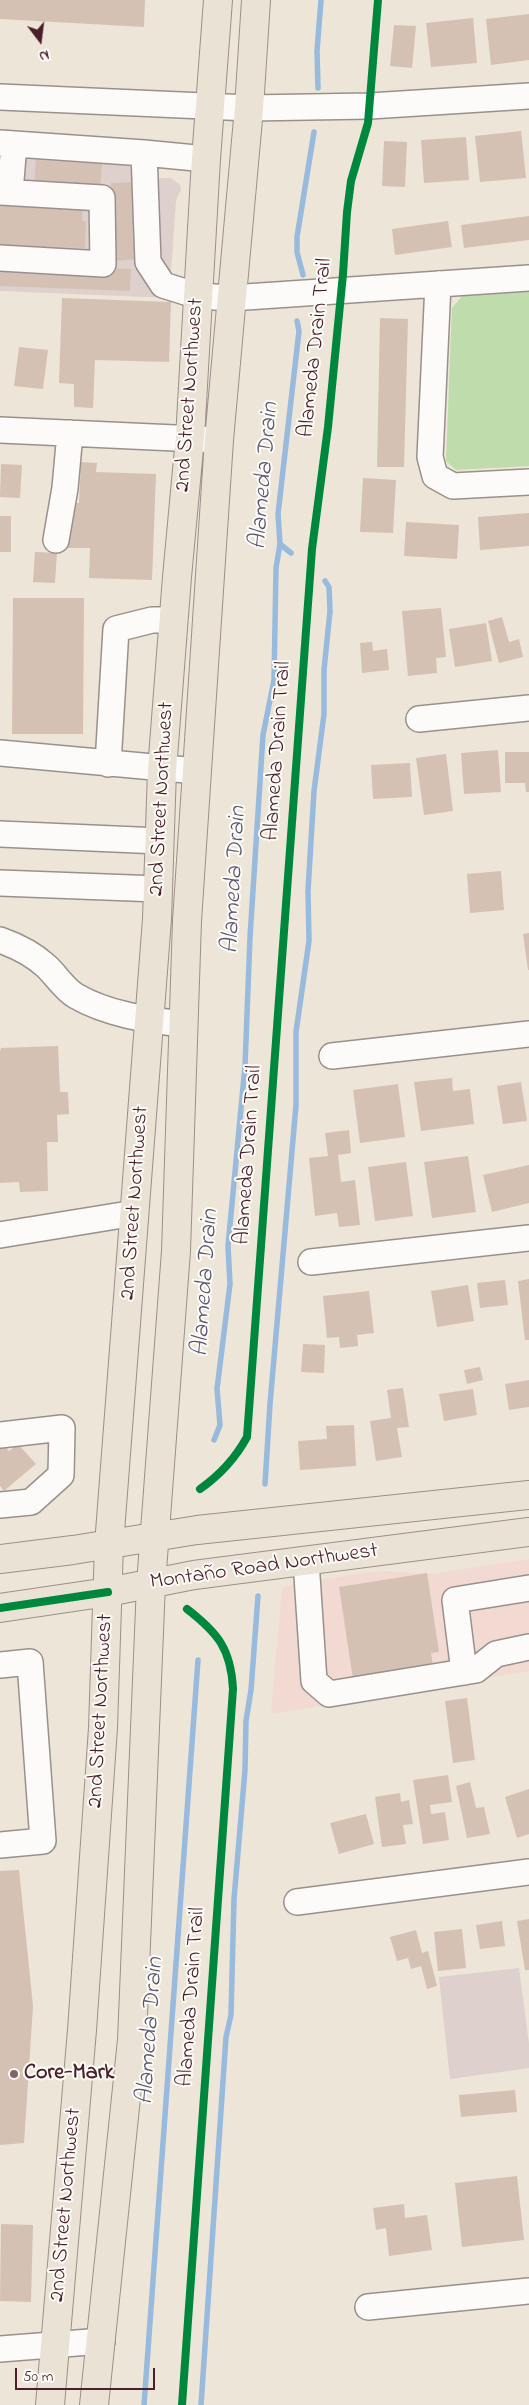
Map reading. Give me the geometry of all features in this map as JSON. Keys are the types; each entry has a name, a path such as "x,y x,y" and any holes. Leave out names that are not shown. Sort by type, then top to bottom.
{"main road":[{"name":"2nd Street Northwest","path":"50,2405 82,2030 103,1728 110,1545 150,1020 158,889 162,770 190,438 206,159 218,0"},
{"name":"2nd Street Northwest","path":"94,2405 132,2040 151,1584 176,1252 182,1024 197,771 220,440 249,108 256,0"},
{"name":"Montaño Road Northwest","path":"0,1559 110,1545 197,1530 529,1495"},
{"name":"Montaño Road Northwest","path":"0,1608 108,1592 194,1575 529,1532"}],"street":[{"path":"0,97 76,102 249,108 370,106 529,96"},
{"path":"0,258 103,264 102,198 5,192 7,144 206,159"},
{"path":"144,153 148,262 163,285 198,296 231,298 529,278"},
{"path":"438,284 430,457 435,476 453,486 529,482"},
{"path":"0,430 220,440"},
{"path":"56,540 65,488 70,433"},
{"path":"108,764 116,629 152,620 174,620"},
{"path":"419,719 529,708"},
{"path":"0,754 162,770 197,771"},
{"path":"0,834 160,841"},
{"path":"0,883 158,889"},
{"path":"0,940 20,948 46,966 75,996 110,1010 150,1020 182,1024"},
{"path":"332,1056 529,1034"},
{"path":"0,1235 135,1213"},
{"path":"312,1262 529,1238"},
{"path":"0,1435 62,1428 61,1475 31,1502 0,1504"},
{"path":"306,1560 314,1680 329,1694 476,1670 496,1654 529,1647"},
{"path":"464,1672 455,1600 529,1588"},
{"path":"0,1665 30,1662 43,1841 0,1845"},
{"path":"296,1902 529,1872"},
{"path":"368,2308 529,2291"},
{"path":"0,2349 102,2341"}],"shaded area":[{"path":"0,155 128,162 155,178 171,178 180,185 181,189 176,201 169,298 0,291"},
{"path":"529,1559 529,1671 271,1714 282,1587 360,1573 385,1571 431,1574"},
{"path":"519,1968 529,2044 529,2068 450,2079 439,1977"}],"green space":[{"path":"529,290 529,466 456,470 446,461 452,308 463,295"}],"building":[{"path":"0,0 145,0 144,27 0,19"},
{"path":"529,14 529,60 491,65 486,19"},
{"path":"473,18 477,63 431,67 426,23"},
{"path":"394,25 416,26 412,68 390,66"},
{"path":"521,131 526,178 480,182 475,136"},
{"path":"466,137 469,180 424,183 421,140"},
{"path":"384,141 407,142 405,187 382,186"},
{"path":"36,160 102,164 100,189 34,184"},
{"path":"135,182 139,259 115,261 111,183"},
{"path":"0,200 83,202 82,221 86,221 85,248 0,246"},
{"path":"529,216 529,240 464,248 461,225"},
{"path":"448,221 452,247 395,255 392,229"},
{"path":"0,264 131,269 130,291 0,286"},
{"path":"62,298 171,302 169,362 95,360 93,408 74,407 74,384 59,383"},
{"path":"380,318 408,319 404,467 377,467"},
{"path":"19,347 48,350 43,389 14,386"},
{"path":"81,462 97,463 96,472 156,474 152,580 89,578 90,548 68,548 70,503 79,503"},
{"path":"1,464 22,465 20,498 0,497"},
{"path":"363,478 396,480 393,533 360,532"},
{"path":"529,513 529,546 480,550 478,517"},
{"path":"0,516 11,516 11,552 0,552"},
{"path":"406,522 459,525 457,559 404,556"},
{"path":"35,552 57,553 55,583 33,582"},
{"path":"13,598 84,598 83,734 12,734"},
{"path":"441,608 446,657 436,658 437,673 408,676 402,611"},
{"path":"502,617 509,642 519,639 523,657 499,663 488,621"},
{"path":"486,623 492,661 455,667 449,629"},
{"path":"372,642 373,651 387,649 389,670 362,673 360,643"},
{"path":"498,750 501,792 464,794 461,753"},
{"path":"505,752 529,752 529,792 526,792 525,783 505,783"},
{"path":"446,754 453,811 424,815 416,758"},
{"path":"410,763 412,797 373,799 371,765"},
{"path":"501,871 504,910 470,913 467,874"},
{"path":"529,933 529,970 528,970 523,934"},
{"path":"58,1046 60,1092 68,1092 69,1114 57,1115 58,1142 47,1142 48,1191 20,1192 19,1182 0,1183 0,1051 1,1048"},
{"path":"452,1078 453,1091 470,1089 474,1124 421,1131 414,1082"},
{"path":"521,1082 527,1121 503,1124 497,1086"},
{"path":"398,1084 405,1137 360,1143 353,1090"},
{"path":"349,1130 351,1153 338,1155 341,1182 355,1180 360,1225 339,1227 337,1213 315,1216 309,1158 328,1156 325,1133"},
{"path":"468,1156 476,1212 432,1218 424,1162"},
{"path":"406,1162 413,1216 375,1221 368,1167"},
{"path":"529,1165 529,1203 492,1212 483,1175"},
{"path":"529,1279 529,1340 525,1340 518,1281"},
{"path":"505,1280 508,1305 480,1308 477,1283"},
{"path":"468,1285 474,1321 437,1327 431,1291"},
{"path":"369,1291 374,1333 357,1335 358,1346 340,1348 339,1337 327,1338 323,1296"},
{"path":"303,1344 325,1345 324,1373 301,1372"},
{"path":"480,1367 483,1380 467,1384 464,1370"},
{"path":"529,1380 529,1407 509,1410 505,1384"},
{"path":"403,1388 409,1427 397,1428 402,1457 376,1461 370,1421 391,1418 387,1390"},
{"path":"473,1389 477,1415 444,1421 439,1394"},
{"path":"354,1425 356,1466 300,1470 298,1441 327,1439 326,1426"},
{"path":"0,1441 9,1451 18,1444 36,1464 4,1491 0,1486"},
{"path":"427,1573 439,1652 431,1653 433,1666 353,1679 339,1587"},
{"path":"467,1698 475,1760 453,1763 445,1701"},
{"path":"448,1775 452,1802 430,1805 431,1814 445,1812 449,1840 423,1844 413,1780"},
{"path":"470,1782 476,1808 484,1807 490,1834 467,1838 456,1786"},
{"path":"529,1789 529,1834 517,1838 505,1797"},
{"path":"400,1793 401,1802 409,1800 413,1824 403,1825 406,1844 382,1847 375,1797"},
{"path":"366,1814 374,1844 339,1854 330,1823"},
{"name":"Core-Mark","path":"19,1870 33,2006 24,2143 0,2145 0,1871"},
{"path":"529,1919 529,1970 525,1970 517,1921"},
{"path":"502,1921 505,1946 480,1949 476,1925"},
{"path":"462,1929 466,1968 438,1971 434,1932"},
{"path":"416,1930 422,1953 428,1951 437,1986 427,1989 421,1966 411,1969 408,1958 397,1961 390,1937"},
{"path":"515,2090 517,2112 461,2117 459,2095"},
{"path":"517,2176 524,2240 462,2247 455,2183"},
{"path":"404,2204 405,2218 427,2215 432,2250 389,2256 386,2228 376,2230 373,2208"},
{"path":"1,2224 33,2225 31,2302 0,2301"}],"waterway":[{"name":"Alameda Drain","path":"318,88 317,51 321,0"},
{"name":"Alameda Drain","path":"303,275 297,252 297,237 314,132"},
{"name":"Alameda Drain","path":"214,1440 220,1425 217,1389 230,1284 228,1246 245,1066 250,937 263,735 274,680 276,568 280,544 278,514 299,331 297,321"},
{"path":"280,544 291,553"},
{"path":"265,1484 270,1404 296,1105 296,1032 309,941 308,891 314,791 324,714 324,670 330,611 329,587 325,581"},
{"path":"201,2405 226,2037 231,2015 234,1899 245,1770 246,1721 251,1690 258,1596"},
{"name":"Alameda Drain","path":"144,2405 198,1660"}],"cycle path":[{"name":"Alameda Drain Trail","path":"200,1489 226,1466 247,1437 312,549 328,427 347,212 351,181 368,123 378,0"},
{"path":"0,1608 108,1592"},
{"name":"Alameda Drain Trail","path":"182,2405 233,1689 229,1663 221,1643 215,1634 187,1609"}],"place":[{"name":"Core-Mark","path":"14,2074"}]}
